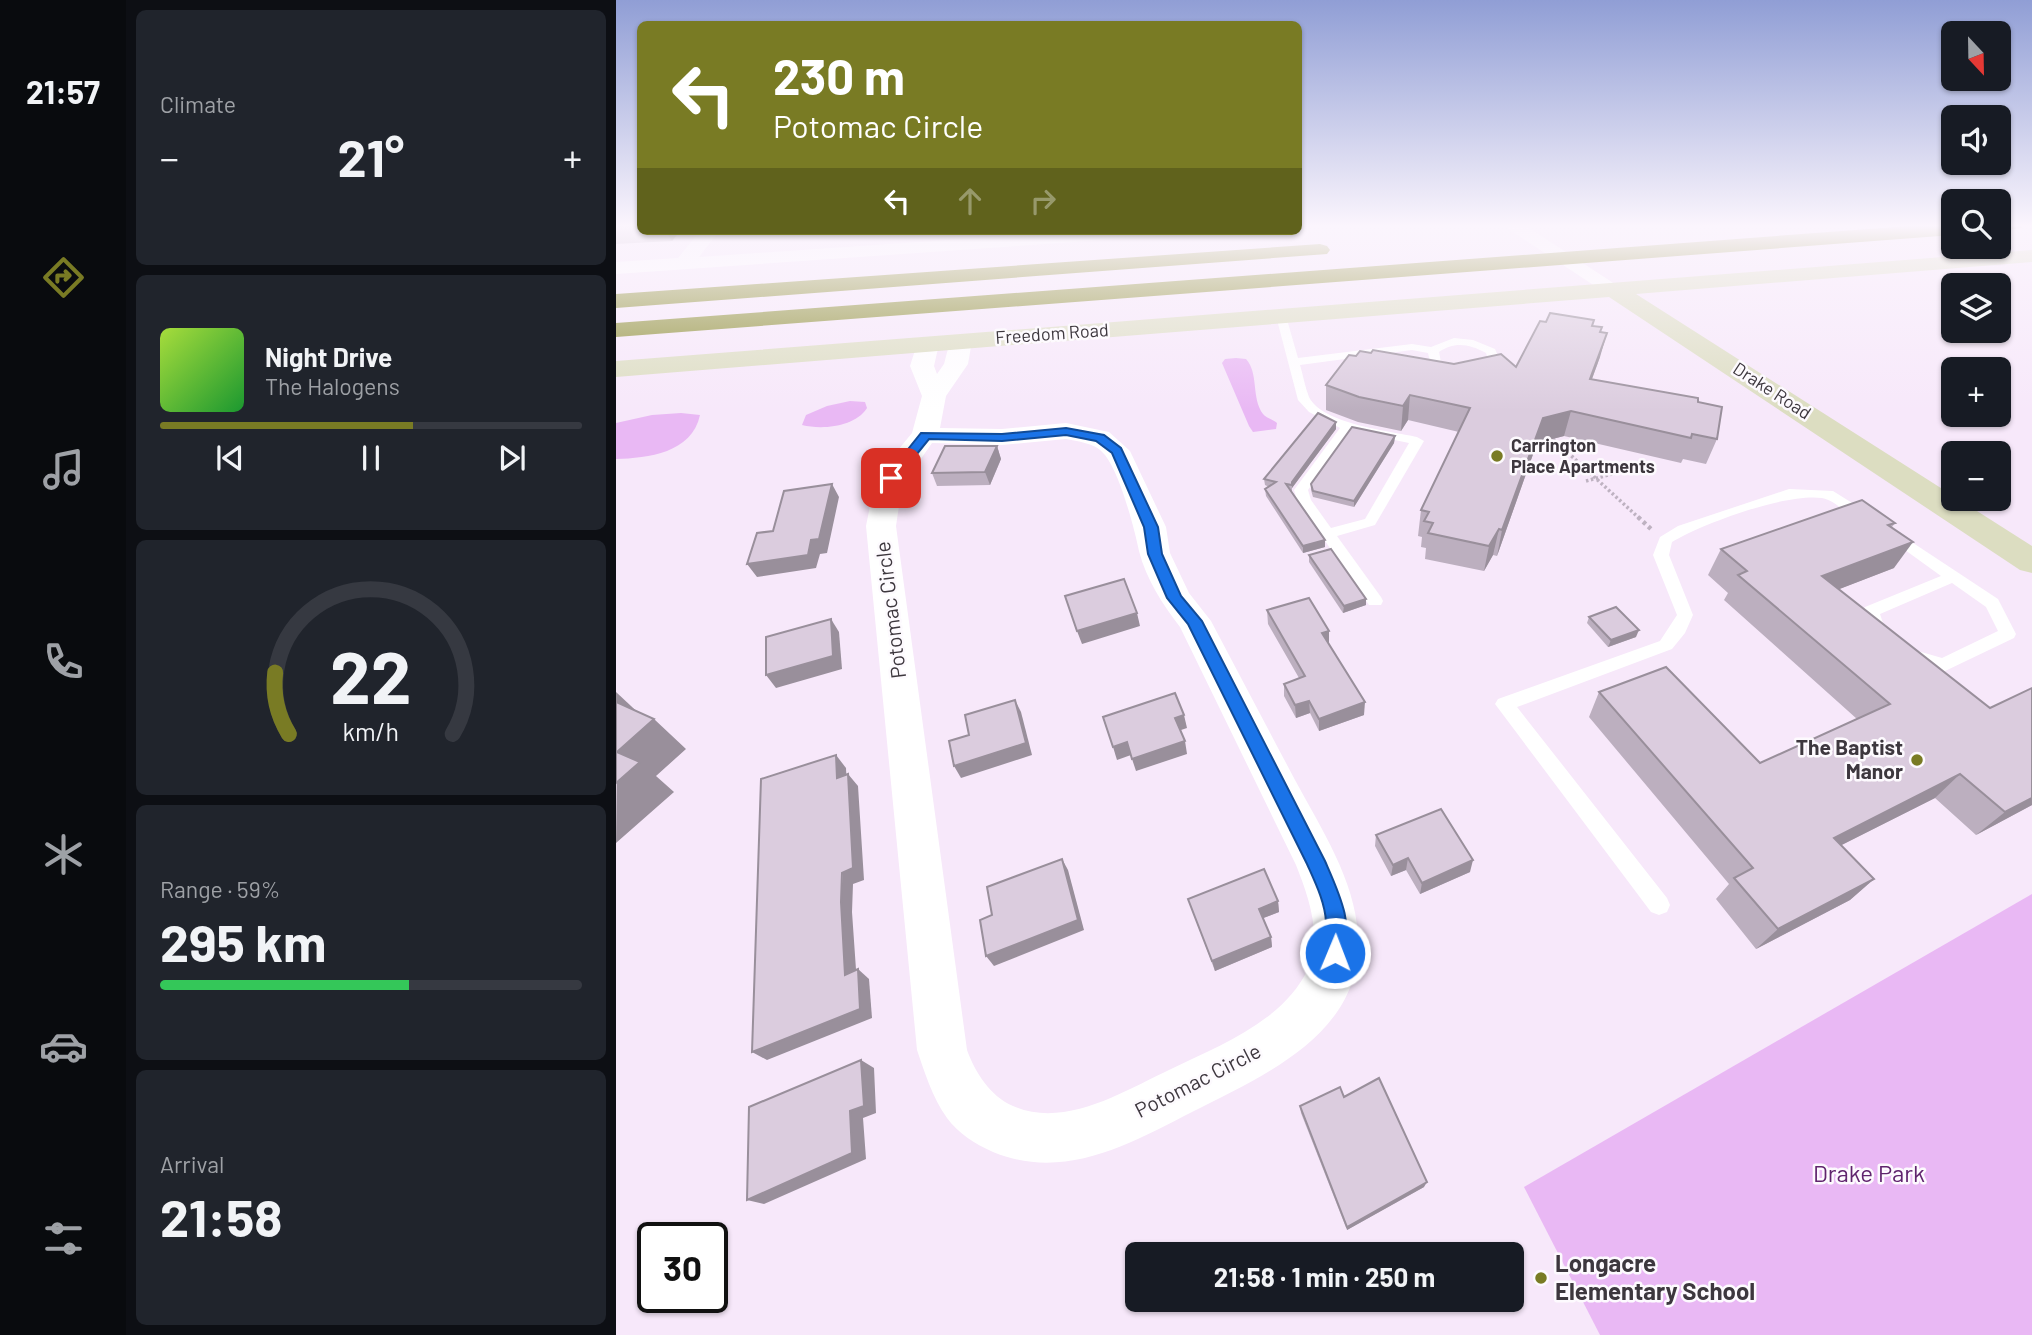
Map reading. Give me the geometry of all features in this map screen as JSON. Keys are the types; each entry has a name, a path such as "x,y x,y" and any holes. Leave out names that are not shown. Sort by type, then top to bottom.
{"highway":[{"path":"616,301 819,286"},
{"path":"616,330 1194,286"}],"street":[{"name":"Freedom Road","path":"616,369 1281,316 1579,286"},
{"name":"Drake Road","path":"1606,286 2032,562"},
{"name":"Potomac Circle","path":"926,435 1002,438 1066,431 1100,438 1117,451 1151,527 1155,554 1175,598 1194,621 1316,861 1330,896 1336,921 1335,953 1327,981 1310,1009 1281,1038 1257,1054 1108,1126 1069,1136 1032,1137 1004,1130 979,1117 961,1097 949,1075 942,1049 881,526 883,490 899,466 926,435 934,396 956,364 961,341"},
{"path":"928,344 922,366 934,396"}],"lane":[{"path":"1281,316 1304,400 1311,410 1324,419 1417,441 1370,522 1328,534"},
{"path":"1294,362 1412,347 1433,351 1448,343 1472,342 1492,351 1495,363 1480,372 1455,372 1435,363 1433,351"},
{"path":"1349,425 1301,490 1304,500 1375,601"},
{"path":"1659,905 1504,704 1666,645 1679,629 1685,615 1661,555 1665,540 1683,529 1789,494 1828,494 1845,502 1992,603 2008,634 1943,665 1914,657 1876,626 1871,611 1953,577"}],"path":[{"path":"1553,439 1665,540"},
{"path":"1586,481 1612,474"}],"green space":[{"path":"1225,359 1246,359 1250,365 1259,408 1264,415 1277,423 1276,429 1253,432 1249,426 1222,363"},
{"path":"850,401 865,402 867,408 855,419 838,426 802,425 806,415 827,406"},
{"path":"652,415 700,415 688,438 655,455 616,459 616,423"},
{"name":"Drake Park","path":"2032,894 2032,1335 1600,1335 1524,1187"}],"building":[{"name":"Carrington Place Apartments","path":"1550,313 1594,320 1592,326 1602,327 1600,332 1607,333 1590,379 1698,398 1698,402 1722,407 1717,439 1692,434 1691,438 1571,411 1543,418 1502,530 1499,529 1489,546 1428,533 1433,523 1424,521 1429,512 1421,510 1470,408 1410,395 1403,406 1359,397 1326,385 1349,355 1356,356 1360,351 1371,353 1373,350 1454,364 1501,354 1516,367 1540,321 1546,322"},
{"path":"1318,413 1336,422 1292,485 1286,484 1325,540 1303,546 1265,489 1276,482 1264,479"},
{"path":"1352,427 1395,436 1354,501 1313,491 1311,484"},
{"path":"945,446 997,446 985,472 932,473"},
{"path":"832,484 819,539 811,540 808,555 747,564 757,533 773,531 784,491"},
{"name":"The Baptist Manor","path":"1862,500 1895,523 1888,525 1913,542 1822,576 1990,708 2032,688 2032,798 2005,812 1960,774 1834,838 1874,879 1778,929 1734,878 1753,868 1599,692 1666,667 1760,763 1890,704 1738,575 1747,571 1721,549"},
{"path":"1331,549 1366,599 1344,606 1309,555"},
{"path":"1124,579 1137,613 1077,631 1065,596"},
{"path":"1309,598 1329,631 1322,633 1365,702 1319,719 1309,701 1295,705 1284,684 1305,676 1267,610"},
{"path":"1616,607 1639,630 1611,640 1589,617"},
{"path":"831,619 833,656 766,675 766,637"},
{"path":"1175,693 1184,715 1175,718 1185,741 1132,759 1127,742 1113,747 1103,717"},
{"path":"1015,700 1026,743 954,766 949,741 969,735 965,715"},
{"path":"616,702 654,719 617,752 640,762 616,783"},
{"path":"836,755 837,778 848,774 853,868 842,873 845,975 858,969 860,1009 752,1052 761,779"},
{"path":"1441,809 1473,860 1422,883 1408,858 1393,865 1376,835"},
{"path":"1062,859 1078,920 986,956 980,920 992,915 987,887"},
{"path":"1264,869 1278,901 1259,909 1271,937 1212,961 1188,899"},
{"path":"861,1060 864,1106 850,1111 852,1153 747,1200 749,1107"},
{"path":"1379,1078 1427,1182 1347,1227 1300,1106 1340,1087 1344,1097"}],"place":[{"name":"Carrington Place Apartments","path":"1497,456"},
{"name":"The Baptist Manor","path":"1917,760"},
{"name":"Longacre Elementary School","path":"1541,1278"}],"route":[{"path":"891,478 926,435 1002,438 1066,431 1100,438 1117,451 1151,527 1155,554 1175,598 1194,621 1316,861 1330,896 1336,921 1335,953"}]}
